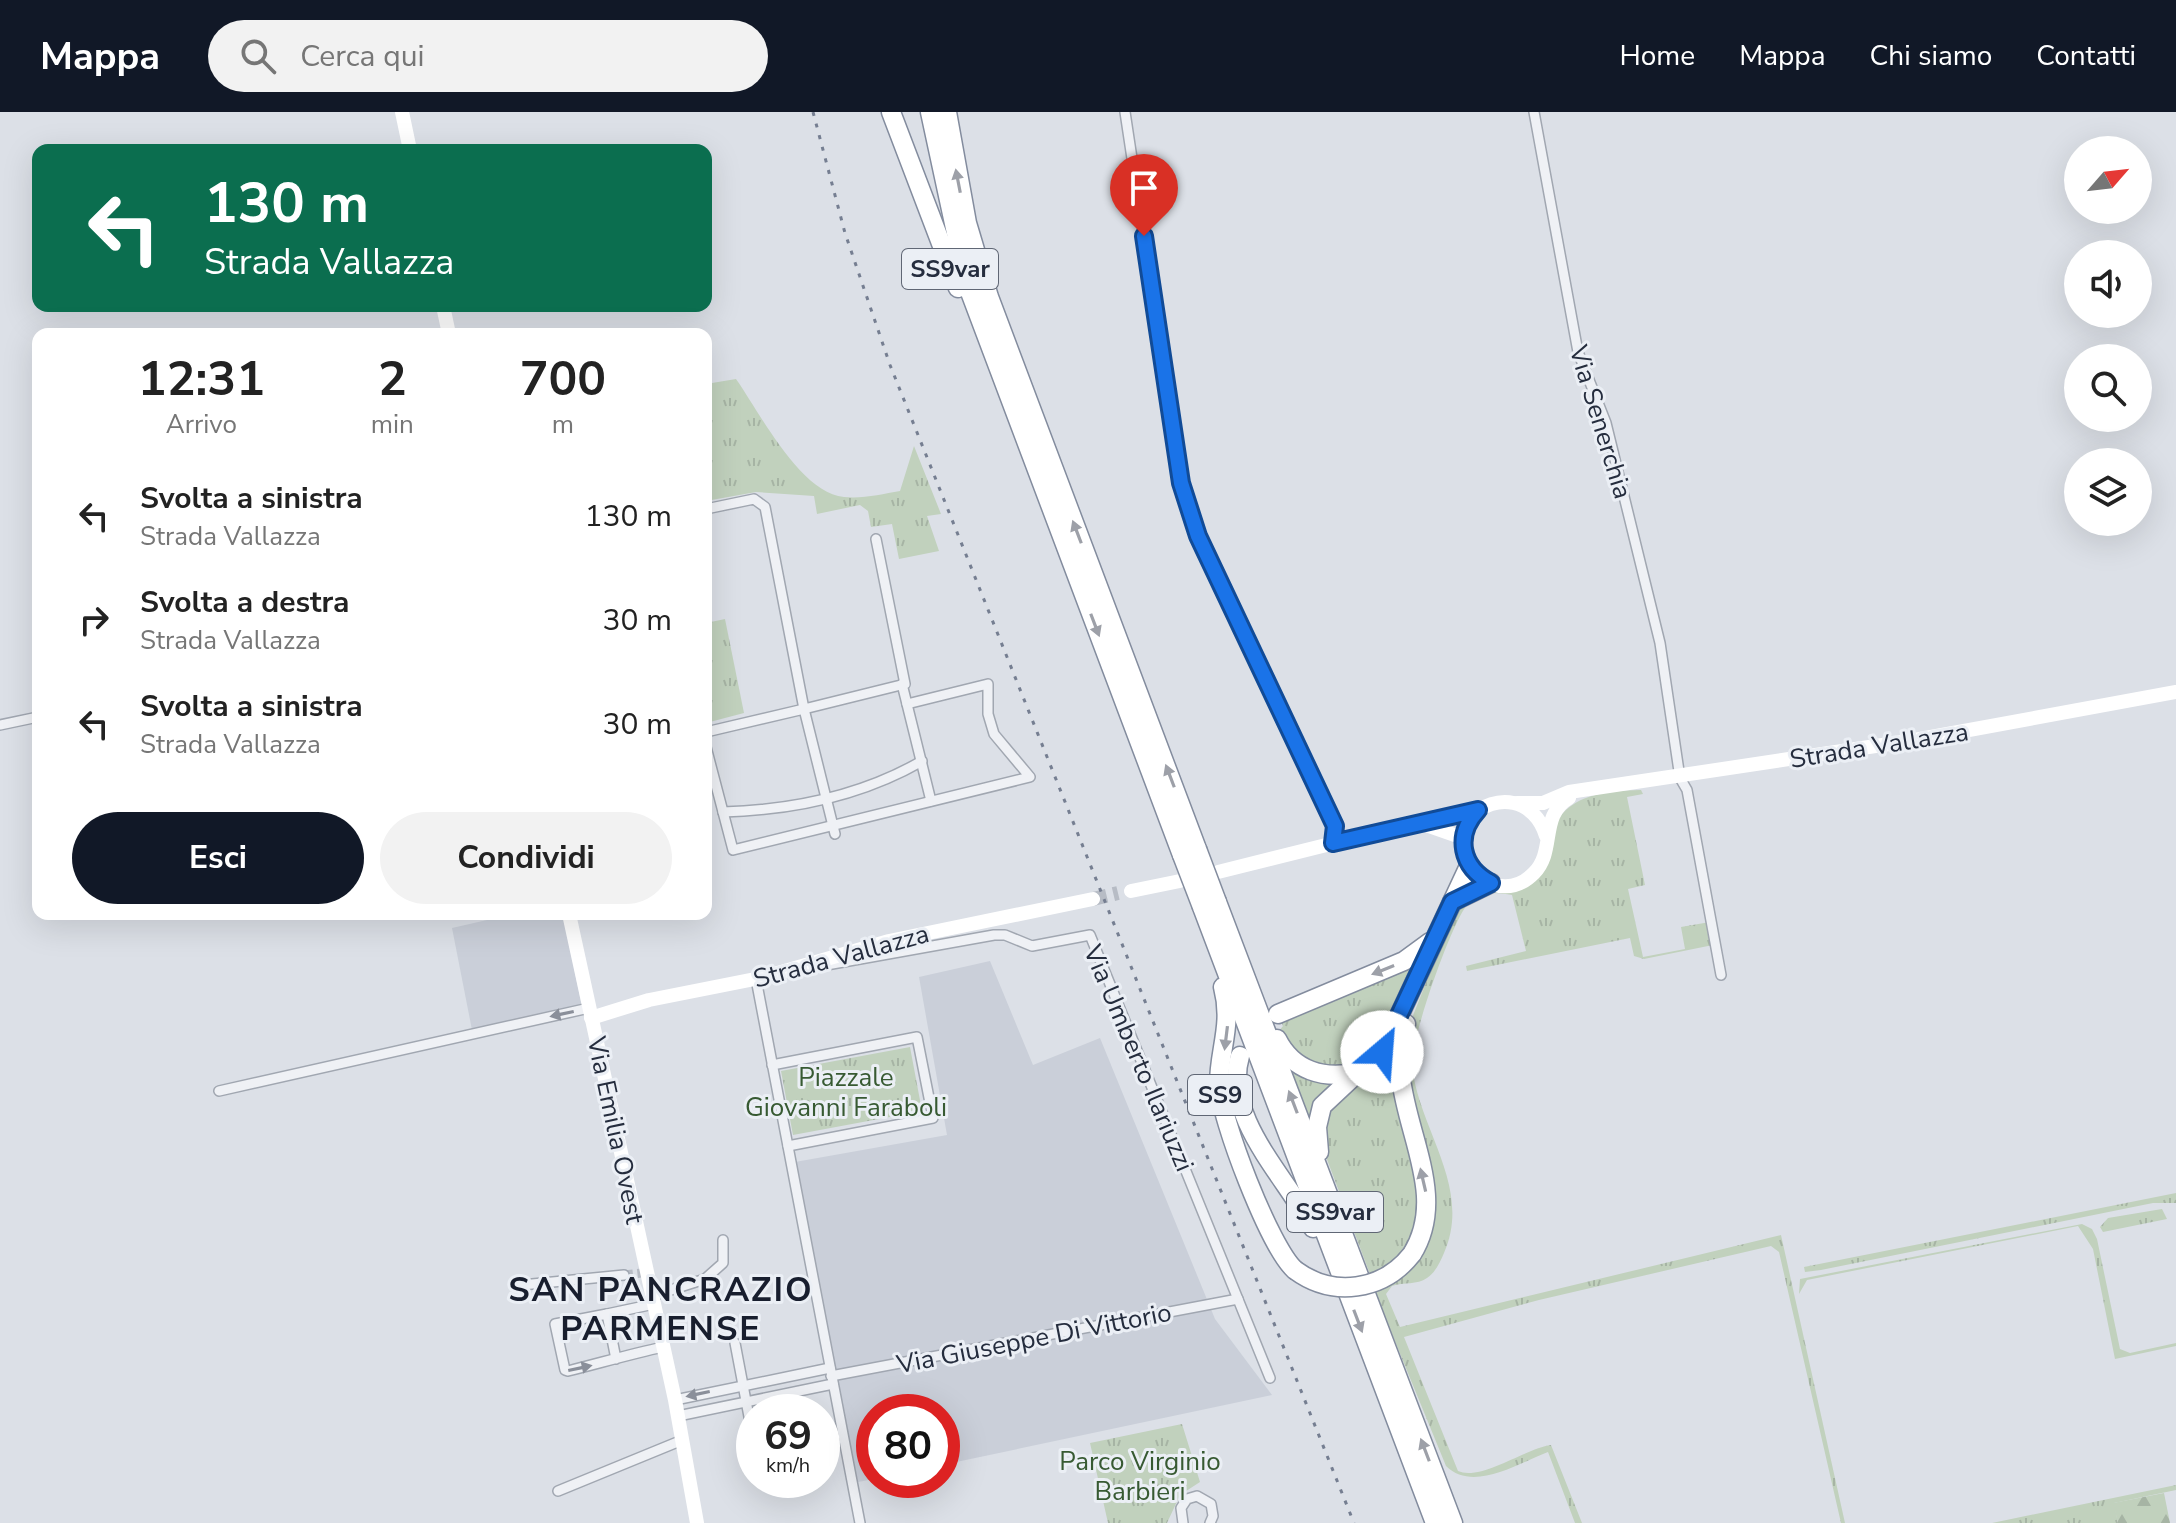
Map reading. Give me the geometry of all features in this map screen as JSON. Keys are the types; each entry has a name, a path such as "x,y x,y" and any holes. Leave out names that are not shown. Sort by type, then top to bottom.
{"highway":[{"name":"SS9var","path":"891,112 986,364 1018,422"},
{"path":"930,112 967,284 1018,422 1190,852"},
{"path":"947,112 967,223 989,297 1190,852"},
{"name":"SS9var","path":"1190,852 1337,1264 1435,1523"},
{"name":"SS9","path":"1372,1310 1356,1250 1317,1139 1318,1122 1325,1101 1375,1060 1387,1043 1469,866"},
{"path":"1452,902 1491,883"},
{"name":"SS9var","path":"1210,904 1230,937 1453,1523"},
{"name":"SS9","path":"1210,904 1228,1013 1219,1079 1222,1107 1273,1242 1295,1270 1322,1284 1356,1287 1390,1275 1412,1254 1425,1226 1427,1197 1401,1089 1398,1054 1439,931"},
{"name":"SS9","path":"1278,1014 1410,958 1439,931"},
{"path":"1230,937 1244,956 1276,1037 1288,1058 1318,1074 1358,1072"},
{"name":"SS9","path":"1240,1056 1236,1089 1243,1116 1296,1197 1327,1254 1337,1264"}],"street":[{"path":"402,112 409,144"},
{"path":"1125,112 1181,483 1198,536 1335,826 1333,843"},
{"name":"Via Senerchia","path":"1534,112 1578,352 1606,423 1660,643 1680,778 1687,790 1721,975"},
{"path":"712,508 760,501 765,507 804,709 834,830"},
{"path":"876,539 902,684 931,801"},
{"path":"712,731 902,684"},
{"path":"712,770 733,850 834,830 931,801 1030,777 994,734 987,707 990,685 907,704"},
{"name":"Strada Vallazza","path":"1218,872 1478,810 1497,802 1531,806 1581,792 1909,741 2176,692"},
{"path":"0,725 32,718"},
{"path":"723,812 772,810 826,799 871,785 922,761"},
{"path":"1478,810 1463,838 1469,866 1491,883 1510,885 1528,878 1541,864 1552,813 1565,800 1581,792"},
{"path":"1517,803 1536,816 1546,836"},
{"path":"1420,823 1463,838"},
{"path":"1124,892 1180,881"},
{"name":"Strada Vallazza","path":"590,1013 756,979 889,941 1093,899"},
{"name":"Via Emilia Ovest","path":"570,920 644,1273 675,1400 697,1523"},
{"name":"Via Umberto Ilariuzzi","path":"786,971 856,962 994,935 1032,946 1090,935 1270,1378"},
{"path":"756,979 860,1523"},
{"path":"219,1091 535,1020 590,1013"},
{"path":"772,1065 917,1037 933,1118 788,1146"},
{"path":"663,1347 568,1371 565,1370 554,1328 555,1324 607,1314 653,1300 711,1275 723,1263 723,1240"},
{"path":"522,1285 624,1275"},
{"name":"Via Giuseppe Di Vittorio","path":"831,1376 1238,1299"},
{"path":"607,1314 621,1357"},
{"path":"735,1343 745,1394"},
{"path":"675,1400 743,1385 831,1376"},
{"path":"767,1394 831,1376"},
{"path":"678,1416 736,1402"},
{"path":"558,1491 680,1441"},
{"path":"1181,1521 1183,1503 1197,1496 1211,1504 1213,1516 1210,1523"}],"shaded area":[{"path":"487,920 564,920 583,1012 472,1030 452,928"},
{"path":"990,961 1033,1065 1100,1038 1215,1319 1272,1395 960,1461 960,1394 856,1394 856,1472 795,1162 947,1135 919,977"}],"green space":[{"path":"736,379 797,467 812,482 844,497 900,491 914,446 941,514 927,516 939,551 899,559 892,524 871,527 868,511 860,505 817,514 814,496 756,492 712,500 712,383"},
{"path":"725,619 744,713 712,721 712,622"},
{"path":"1641,790 1643,794 1627,797 1645,885 1628,889 1643,957 1685,949 1681,927 1710,922 1713,945 1644,959 1634,956 1630,938 1467,971 1466,966 1526,951 1512,895 1482,894 1467,905 1451,935 1433,983 1412,1065 1416,1089 1448,1181 1452,1205 1451,1229 1444,1253 1433,1273 1419,1282 1392,1286 1386,1294 1400,1327 1781,1235 1845,1523 1841,1523 1779,1252 1771,1246 1539,1300 1404,1337 1458,1471 1478,1472 1551,1445 1582,1523 1575,1523 1548,1452 1482,1476 1457,1474 1446,1466 1374,1290 1425,1241 1406,1088 1412,1018 1443,940 1466,896 1527,884 1554,825 1576,803 1593,796"},
{"path":"1412,964 1414,966 1388,1026 1370,1053 1359,1062 1345,1068 1308,1065 1278,1032 1283,1026 1280,1019"},
{"name":"Piazzale Giovanni Faraboli","path":"910,1047 922,1111 793,1135 781,1071"},
{"path":"1392,1051 1421,1213 1408,1251 1371,1277 1322,1146 1323,1128 1335,1102"},
{"path":"1292,1073 1334,1082 1311,1123"},
{"path":"2176,1193 2176,1203 2153,1203 1805,1272 1804,1267"},
{"path":"2162,1209 2167,1219 2103,1232 2100,1227 2108,1218"},
{"path":"2082,1224 2092,1229 2097,1239 2120,1349 2130,1353 2176,1343 2176,1346 2115,1359 2093,1249 2078,1226 1807,1280 1799,1294 1800,1279"},
{"name":"Parco Virginio Barbieri","path":"1182,1424 1200,1482 1180,1495 1167,1523 1108,1523 1090,1443"},
{"path":"2176,1485 2176,1490 2114,1503 2118,1523 1992,1523"},
{"path":"2164,1493 2170,1523 2118,1523 2113,1503"}],"tunnel":[{"path":"1093,899 1118,893"},
{"path":"624,1275 641,1273"}],"railway":[{"path":"813,112 845,233 890,365 1354,1523"}],"district":[{"name":"SAN PANCRAZIO PARMENSE","path":"661,1308"}],"route":[{"path":"1144,236 1181,483 1189,509 1198,536 1335,826 1333,843 1478,810 1465,828 1463,848 1469,866 1479,877 1491,883 1452,902 1382,1052"}]}
